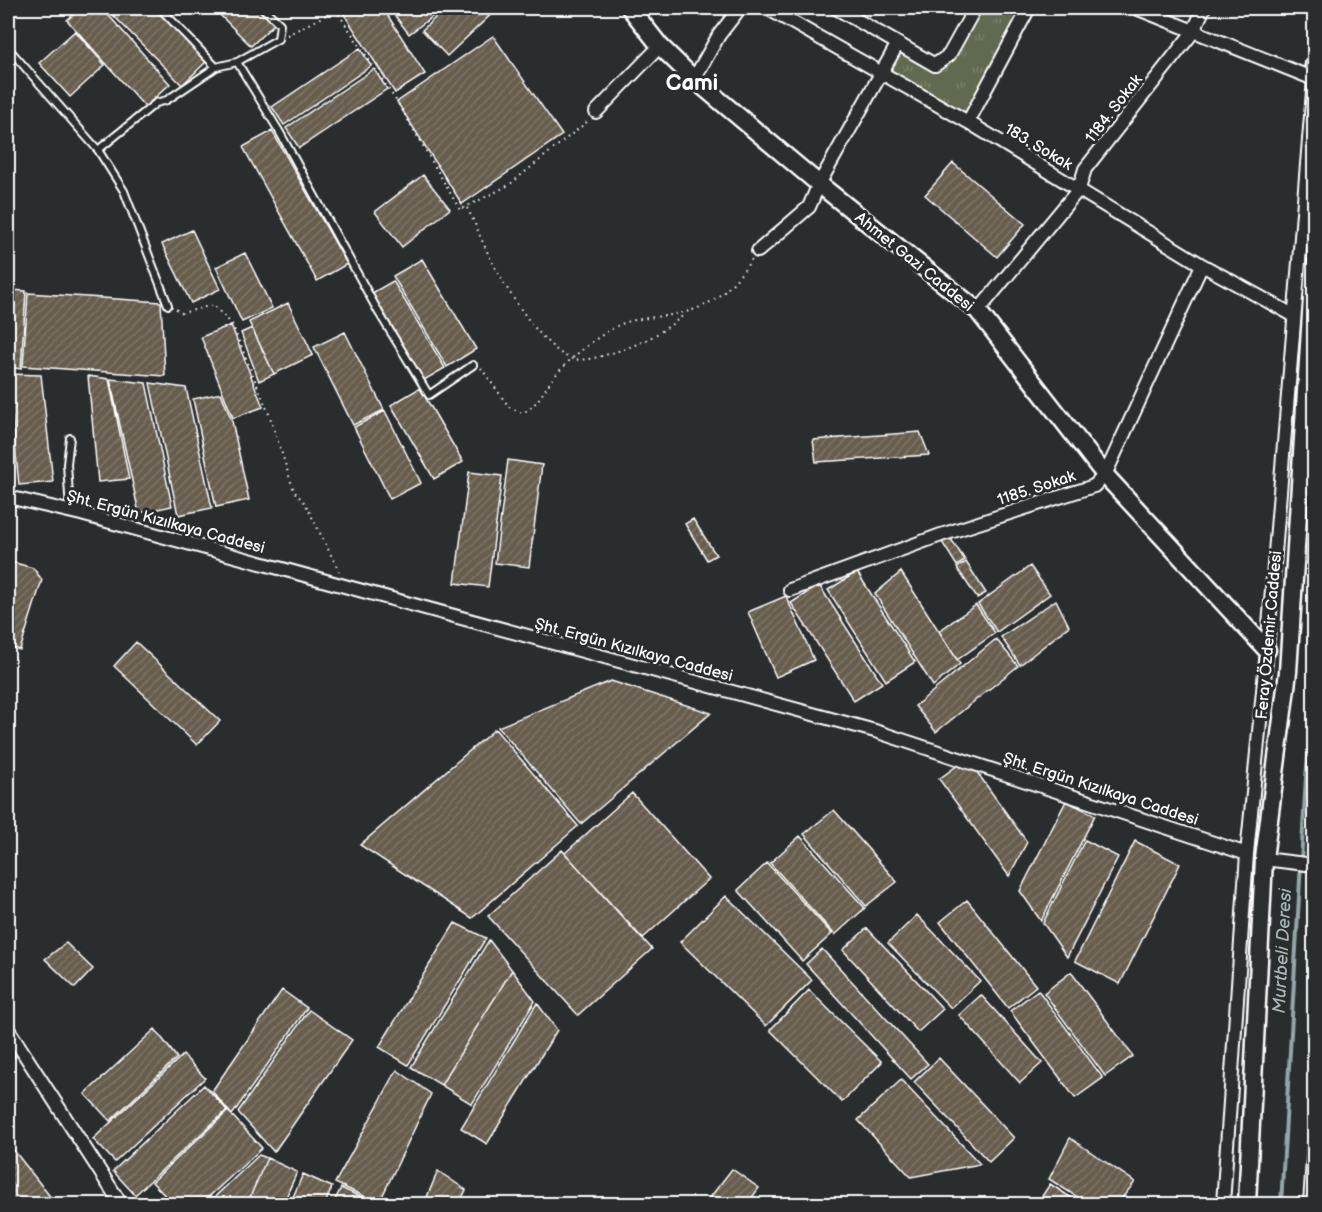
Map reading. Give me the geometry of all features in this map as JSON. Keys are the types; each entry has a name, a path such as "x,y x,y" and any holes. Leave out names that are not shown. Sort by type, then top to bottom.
{"street":[{"name":"Ahmet Gazi Caddesi","path":"630,8 660,46 694,79 819,184 978,311 1105,475 1268,650"},
{"path":"694,79 718,35 740,8"},
{"name":"183. Sokak","path":"767,8 968,122 1202,265 1293,315"},
{"path":"836,8 935,65 942,62 975,8"},
{"path":"968,122 1029,8"},
{"path":"1136,8 1193,32 1314,75"},
{"name":"1184. Sokak","path":"978,311 1079,189 1085,169 1193,32 1204,8"},
{"path":"758,251 809,207 819,184 897,45"},
{"path":"596,112 660,46"},
{"name":"Feray Özdemir Caddesi","path":"1223,1204 1247,854 1268,650 1314,75"},
{"path":"1105,475 1202,265"},
{"path":"1246,1204 1264,859 1288,672 1314,267"},
{"name":"1185. Sokak","path":"790,590 941,535 1094,486 1105,475"},
{"name":"Şht. Ergün Kızılkaya Caddesi","path":"8,497 875,731 1247,854"},
{"path":"1264,859 1313,865"},
{"path":"1239,964 1260,968"},
{"path":"8,1029 121,1204"},
{"path":"1310,1204 1314,1144"}],"lane":[{"path":"160,8 216,67"},
{"path":"98,150 156,103 167,100 216,67 237,62 278,39 280,24 263,8"},
{"path":"8,48 98,150 124,191 168,305"},
{"path":"237,62 279,131 379,313 429,394 473,365"},
{"path":"70,438 67,464 70,512"}],"path":[{"path":"278,39 336,10 401,108 460,210 509,185 579,130 596,112"},
{"path":"466,207 479,228 486,250 538,333 551,347 573,359 604,356 660,334 685,314 717,300 735,283 758,251"},
{"path":"168,305 182,313 213,305 232,324 270,414 294,491 305,503 316,530 332,554 344,587"},
{"path":"473,365 483,369 509,407 522,413 533,408 555,376 573,359 617,326 645,318 685,314"}],"green space":[{"path":"975,8 1029,8 968,122 880,73 897,45 935,65"}],"building":[{"path":"81,8 102,8 170,84 145,107 67,20"},
{"path":"112,8 155,8 207,61 182,85 109,11"},
{"path":"213,8 257,8 274,24 251,46"},
{"path":"340,8 383,8 425,74 395,93"},
{"path":"389,8 444,8 409,34"},
{"path":"446,8 498,8 447,56 422,30"},
{"path":"75,31 105,65 70,97 39,63"},
{"path":"493,36 562,135 462,204 397,102"},
{"path":"360,48 371,66 284,125 272,107"},
{"path":"374,69 387,89 299,148 286,128"},
{"path":"272,131 347,264 317,281 243,147"},
{"path":"953,163 1025,224 997,257 925,195"},
{"path":"423,175 450,209 402,247 375,212"},
{"path":"192,230 220,289 191,303 162,244"},
{"path":"245,253 272,308 242,322 216,267"},
{"path":"422,259 476,349 447,367 393,276"},
{"path":"393,281 445,368 424,380 372,293"},
{"path":"8,290 26,291 21,369 8,367"},
{"path":"28,293 161,302 165,376 23,366"},
{"path":"288,303 313,355 274,374 249,322"},
{"path":"231,325 263,407 233,418 201,337"},
{"path":"252,328 274,374 259,381 241,333"},
{"path":"345,332 384,410 353,425 314,347"},
{"path":"8,374 41,375 53,482 19,485"},
{"path":"88,376 109,379 129,479 98,482"},
{"path":"110,379 146,383 172,506 139,513"},
{"path":"150,383 186,388 212,508 178,515"},
{"path":"420,388 463,462 434,479 391,405"},
{"path":"221,393 232,421 249,500 216,507 193,399"},
{"path":"385,411 421,483 390,499 354,427"},
{"path":"920,432 929,455 816,462 813,440"},
{"path":"508,460 542,465 529,567 495,563"},
{"path":"469,472 502,476 488,587 455,583"},
{"path":"693,519 716,555 707,560 685,524"},
{"path":"951,539 965,560 957,566 942,542"},
{"path":"8,561 33,568 42,580 20,650 8,646"},
{"path":"966,562 986,593 977,598 957,568"},
{"path":"1030,566 1050,594 997,632 978,604"},
{"path":"857,572 915,662 886,681 828,590"},
{"path":"901,572 960,664 933,686 875,594"},
{"path":"819,585 882,683 854,701 791,603"},
{"path":"786,596 814,660 776,677 748,612"},
{"path":"1056,600 1069,626 1020,665 1001,637"},
{"path":"976,605 995,633 957,660 939,631"},
{"path":"996,639 1018,666 936,732 915,706"},
{"path":"136,642 220,721 197,745 114,666"},
{"path":"611,681 711,713 581,824 498,727"},
{"path":"495,729 578,826 472,918 360,845"},
{"path":"958,765 974,768 1027,842 1009,876 939,779"},
{"path":"632,793 709,879 642,939 565,853"},
{"path":"1066,801 1095,815 1041,921 1020,891"},
{"path":"834,810 897,882 866,906 804,834"},
{"path":"800,836 865,908 835,935 770,863"},
{"path":"1085,840 1118,857 1067,957 1043,923"},
{"path":"1135,841 1180,864 1120,984 1075,961"},
{"path":"562,850 652,949 578,1015 488,916"},
{"path":"767,863 832,934 802,961 738,890"},
{"path":"726,896 812,980 766,1026 680,942"},
{"path":"967,900 1036,986 1008,1008 940,922"},
{"path":"917,915 980,981 951,1008 888,943"},
{"path":"455,923 486,938 408,1065 379,1047"},
{"path":"867,928 943,1009 918,1032 843,950"},
{"path":"489,940 512,970 441,1085 411,1067"},
{"path":"66,943 93,969 75,988 45,959"},
{"path":"822,949 928,1064 911,1079 806,964"},
{"path":"512,970 535,1001 472,1104 441,1085"},
{"path":"1071,972 1133,1056 1105,1076 1044,993"},
{"path":"282,990 307,1008 232,1115 212,1091"},
{"path":"809,990 882,1062 842,1102 770,1030"},
{"path":"1038,990 1103,1078 1075,1098 1010,1011"},
{"path":"981,995 1042,1063 1020,1083 959,1015"},
{"path":"537,1003 557,1030 487,1144 461,1128"},
{"path":"309,1010 352,1040 274,1152 238,1112"},
{"path":"155,1029 177,1058 110,1121 85,1094"},
{"path":"8,1045 15,1057 8,1062"},
{"path":"183,1055 205,1078 115,1162 93,1139"},
{"path":"939,1058 1014,1138 989,1162 914,1082"},
{"path":"397,1070 431,1094 379,1203 335,1183"},
{"path":"901,1080 980,1164 911,1177 858,1120"},
{"path":"204,1085 227,1110 135,1195 113,1171"},
{"path":"228,1111 262,1148 201,1204 173,1204 152,1182"},
{"path":"1070,1138 1135,1182 1117,1204 1088,1204 1049,1179"},
{"path":"12,1148 56,1204 8,1204 8,1153"},
{"path":"259,1155 267,1158 247,1204 207,1204"},
{"path":"267,1158 297,1172 283,1204 247,1204"},
{"path":"732,1169 759,1188 747,1204 705,1204"},
{"path":"438,1171 466,1190 459,1204 424,1204"},
{"path":"303,1174 332,1187 325,1204 290,1204"},
{"path":"1050,1184 1081,1204 1037,1204"},
{"path":"341,1188 377,1204 333,1204"}],"waterway":[{"name":"Murtbeli Deresi","path":"1281,1204 1306,777 1314,699"}],"district":[{"name":"Cami","path":"692,82"}]}
